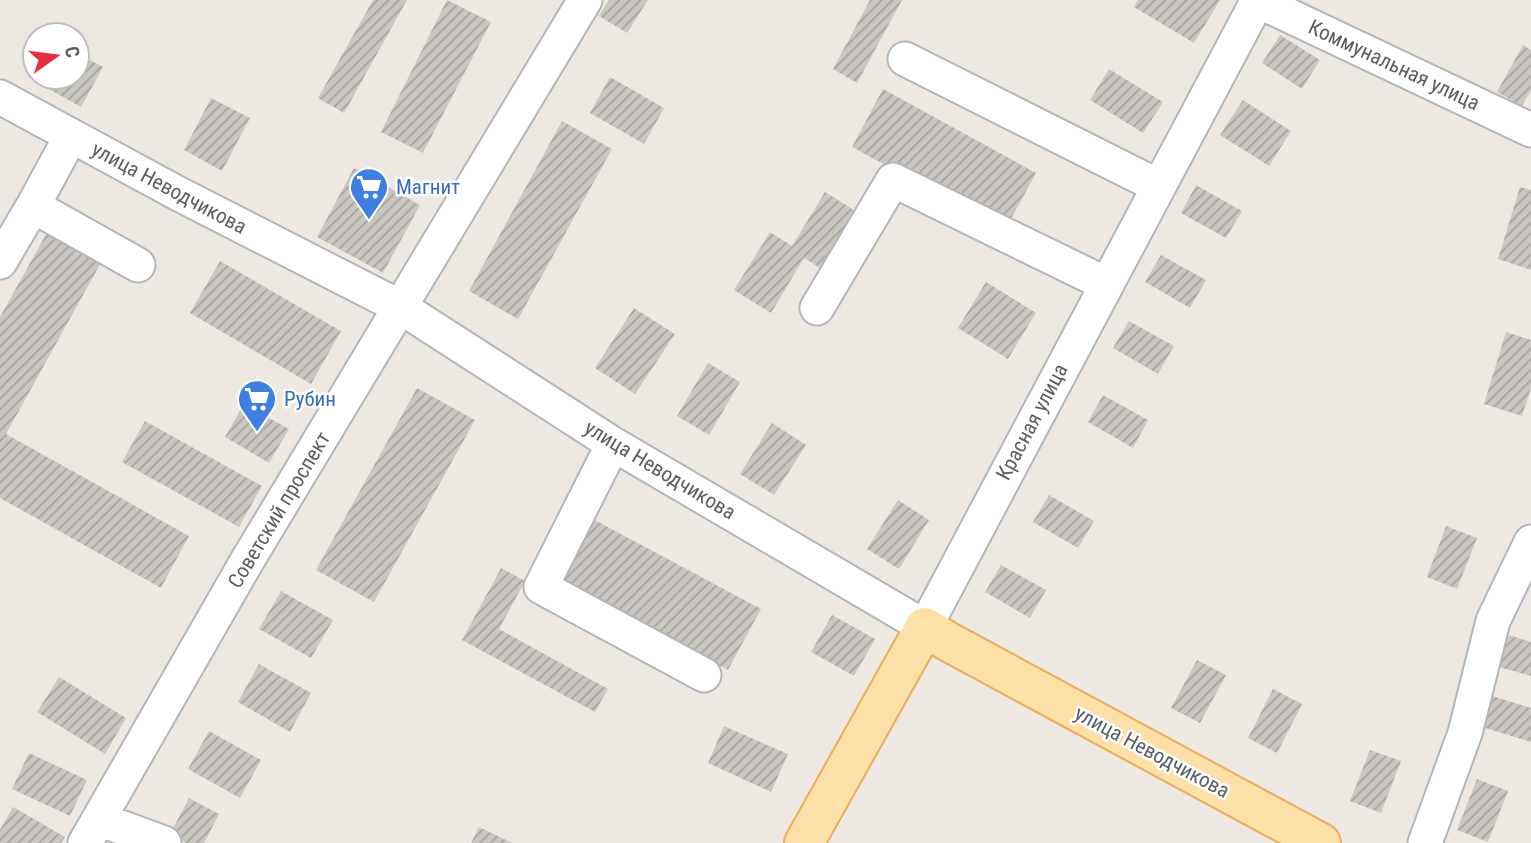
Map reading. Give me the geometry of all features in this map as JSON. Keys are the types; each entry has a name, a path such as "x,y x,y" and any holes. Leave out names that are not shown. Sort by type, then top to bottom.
{"main road":[{"name":"Красная улица","path":"804,843 925,627"},
{"name":"улица Неводчикова","path":"925,627 959,648 1321,843"}],"street":[{"name":"Советский проспект","path":"92,831 247,561 402,308 585,0"},
{"name":"Коммунальная улица","path":"1257,0 1531,130"},
{"name":"Красная улица","path":"925,627 1257,0"},
{"path":"905,59 1158,186"},
{"name":"улица Неводчикова","path":"0,97 188,199 402,308 613,444 925,627"},
{"path":"0,262 71,136"},
{"path":"817,308 893,180 1106,284"},
{"path":"33,206 138,265"},
{"path":"613,444 541,587 704,675"},
{"path":"1425,843 1465,733 1493,621 1531,542"},
{"path":"92,831 164,843"}],"building":[{"path":"373,0 407,0 344,113 318,98"},
{"path":"447,0 491,22 423,153 381,132"},
{"path":"609,0 648,0 627,33 599,16"},
{"path":"870,0 902,0 857,83 833,69"},
{"path":"1138,0 1220,0 1194,43 1134,7"},
{"path":"1280,35 1320,60 1302,89 1262,63"},
{"path":"1523,45 1531,50 1531,90 1522,106 1497,92"},
{"path":"91,61 103,67 91,89"},
{"path":"1109,69 1163,102 1143,133 1090,100"},
{"path":"610,77 664,108 644,144 590,113"},
{"path":"883,89 1036,173 1005,230 852,147"},
{"path":"52,91 90,91 81,107"},
{"path":"211,98 250,118 222,171 184,150"},
{"path":"1243,100 1291,131 1269,166 1220,135"},
{"path":"562,121 612,149 518,319 469,291"},
{"name":"Магнит","path":"354,168 420,205 383,273 317,237"},
{"path":"1196,185 1242,211 1226,238 1181,213"},
{"path":"1520,187 1531,190 1531,270 1498,259"},
{"path":"825,192 857,212 822,269 804,258 771,313 734,290 770,232 792,246"},
{"path":"49,229 103,259 6,434 189,536 161,588 0,498 0,317"},
{"path":"1161,255 1206,280 1190,308 1145,282"},
{"path":"220,261 341,331 311,384 190,313"},
{"path":"986,282 1036,313 1008,359 958,328"},
{"path":"634,308 675,334 635,394 595,368"},
{"path":"1129,321 1174,346 1158,374 1113,348"},
{"path":"1506,332 1531,340 1531,388 1522,416 1484,404"},
{"path":"708,363 740,382 709,435 677,416"},
{"path":"417,388 475,420 374,602 316,570"},
{"path":"1103,395 1148,420 1133,448 1088,422"},
{"name":"Рубин","path":"244,404 289,429 269,463 225,437"},
{"path":"145,421 262,486 239,527 122,462"},
{"path":"772,423 806,445 774,495 740,474"},
{"path":"1049,495 1094,521 1078,548 1033,522"},
{"path":"898,500 929,520 899,569 867,549"},
{"path":"593,519 761,609 728,670 561,580"},
{"path":"1446,526 1477,538 1457,589 1427,577"},
{"path":"1001,565 1046,590 1030,618 985,592"},
{"path":"501,568 525,581 499,629 608,689 595,712 462,640"},
{"path":"281,591 333,620 311,658 259,629"},
{"path":"832,615 875,639 854,676 811,652"},
{"path":"1509,635 1531,642 1531,676 1499,667"},
{"path":"1197,660 1226,675 1200,723 1171,708"},
{"path":"259,664 311,693 290,732 238,702"},
{"path":"59,677 126,718 105,754 37,712"},
{"path":"1273,689 1302,704 1277,753 1248,738"},
{"path":"1492,696 1531,708 1531,742 1482,727"},
{"path":"724,726 788,754 771,792 708,763"},
{"path":"209,731 261,760 240,798 188,769"},
{"path":"1370,750 1401,761 1381,813 1350,801"},
{"path":"29,753 87,780 70,816 12,789"},
{"path":"1477,779 1508,791 1488,842 1457,830"},
{"path":"189,798 219,814 204,843 186,843 170,834"},
{"path":"13,807 65,837 61,843 0,843 0,830"},
{"path":"479,827 512,843 471,843"}],"place":[{"name":"Магнит","path":"369,221"},
{"name":"Рубин","path":"257,433"}]}
